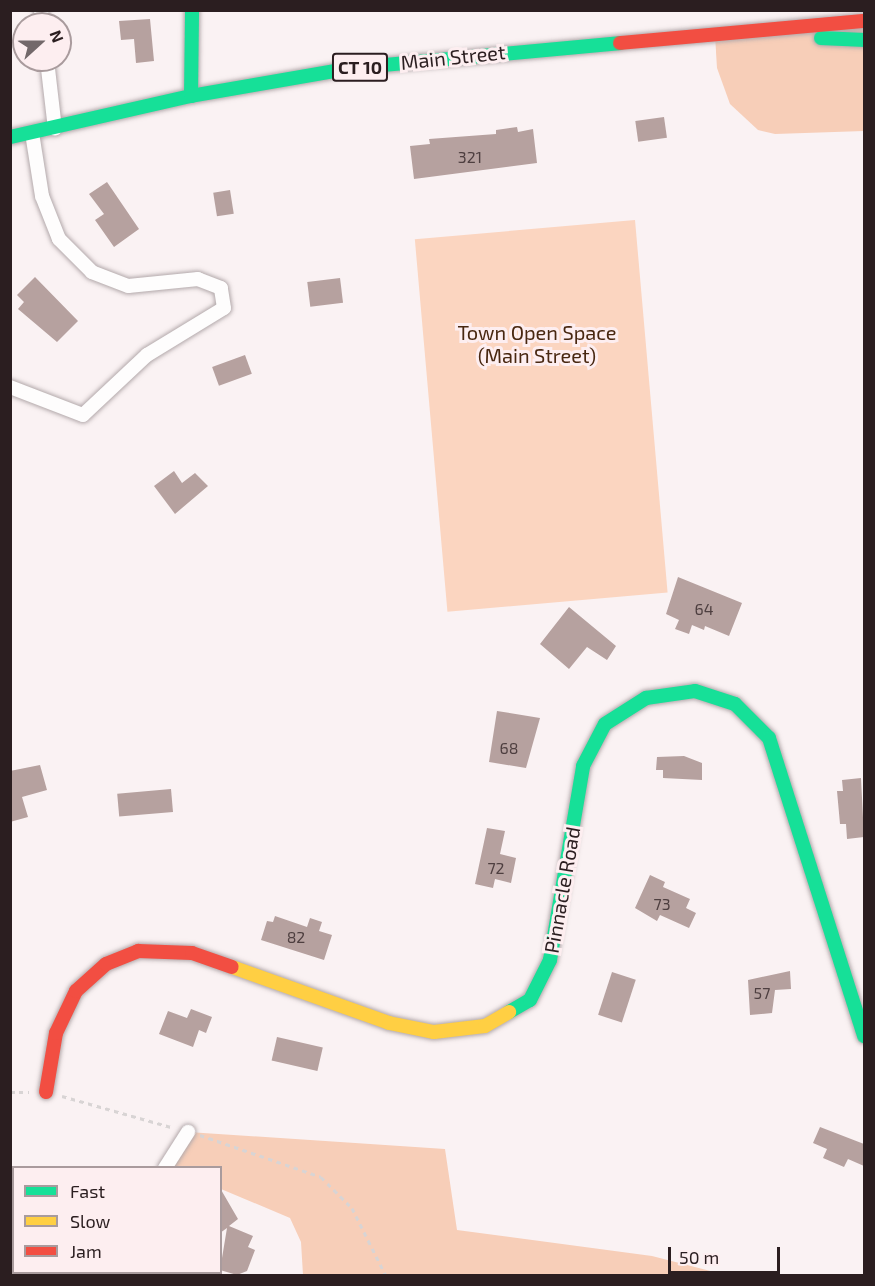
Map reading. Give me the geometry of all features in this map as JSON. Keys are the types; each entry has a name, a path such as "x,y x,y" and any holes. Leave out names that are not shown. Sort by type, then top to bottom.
{"main road":[{"path":"191,96 192,10"},
{"name":"Main Street","path":"10,137 55,129 191,96 399,62 864,21"},
{"path":"715,35 864,40"},
{"name":"Pinnacle Road","path":"46,1092 56,1033 76,991 106,964 138,951 192,953 389,1023 434,1032 485,1026 530,1000 550,960 583,766 605,724 646,698 695,691 735,705 769,738 864,1036"}],"street":[{"path":"48,72 55,129"},
{"path":"10,387 82,415 147,355 224,308 221,288 198,279 128,286 92,272 60,239 42,196 32,133"},
{"path":"166,1166 188,1132"}],"path":[{"path":"46,1092 188,1132 321,1177 352,1208 386,1275"}],"green space":[{"name":"Town Open Space (Main Street)","path":"635,220 668,593 447,612 415,239"}],"shaded area":[{"path":"864,21 864,131 775,134 758,130 730,104 717,68 715,35"},
{"path":"188,1132 445,1149 457,1230 652,1256 726,1275 303,1275 301,1242 290,1218 222,1189 222,1166 171,1166"}],"building":[{"path":"150,19 154,61 136,63 134,39 121,40 119,21"},
{"path":"664,117 667,138 638,142 635,121"},
{"path":"517,127 518,132 533,129 537,163 414,179 410,146 430,144 429,139 496,134 496,130"},
{"path":"107,182 139,229 114,247 95,220 104,214 89,194"},
{"path":"230,190 234,214 217,216 213,193"},
{"path":"35,277 78,321 57,342 18,309 24,302 17,295"},
{"path":"340,278 343,303 310,307 307,282"},
{"path":"245,355 252,374 219,386 212,367"},
{"path":"174,471 182,483 195,473 208,486 175,514 154,486"},
{"path":"678,577 742,603 729,636 705,626 704,630 692,625 689,634 675,629 679,620 666,614"},
{"path":"569,607 616,646 607,660 587,647 569,669 540,644"},
{"path":"497,711 540,718 526,768 489,762"},
{"path":"684,756 702,763 702,780 663,778 663,770 656,770 657,757"},
{"path":"40,765 47,790 22,797 28,817 10,822 10,771"},
{"path":"861,778 864,837 847,839 846,824 840,824 837,791 843,791 842,780"},
{"path":"171,789 173,812 119,817 117,794"},
{"path":"487,828 505,831 500,854 516,858 511,883 495,879 493,888 475,884"},
{"path":"650,875 665,882 663,887 690,899 686,908 696,913 689,928 660,915 657,921 635,908"},
{"path":"275,916 307,927 310,918 322,922 319,931 332,935 324,960 261,940 267,921 273,922"},
{"path":"790,971 791,989 775,990 772,1013 750,1015 748,980"},
{"path":"612,972 636,980 622,1023 598,1015"},
{"path":"191,1009 212,1017 206,1033 199,1030 193,1047 159,1034 168,1011 187,1018"},
{"path":"277,1037 323,1048 317,1071 272,1060"},
{"path":"820,1127 864,1144 864,1166 848,1159 844,1167 823,1158 827,1149 813,1143"},
{"path":"222,1191 238,1219 229,1226 253,1236 248,1247 255,1250 247,1271 237,1275 222,1271 227,1228 222,1232"}],"traffic: fast":[{"path":"191,96 192,10"},
{"path":"821,38 864,40"},
{"path":"10,137 191,96 352,68 620,43"},
{"path":"509,1012 530,1000 550,960 583,766 605,724 646,698 695,691 735,704 769,738 864,1036"}],"traffic: slow":[{"path":"232,967 389,1023 434,1032 485,1026 509,1012"}],"traffic: jam":[{"path":"620,43 864,21"},
{"path":"46,1092 56,1033 76,991 106,964 138,951 192,953 232,967"}]}
